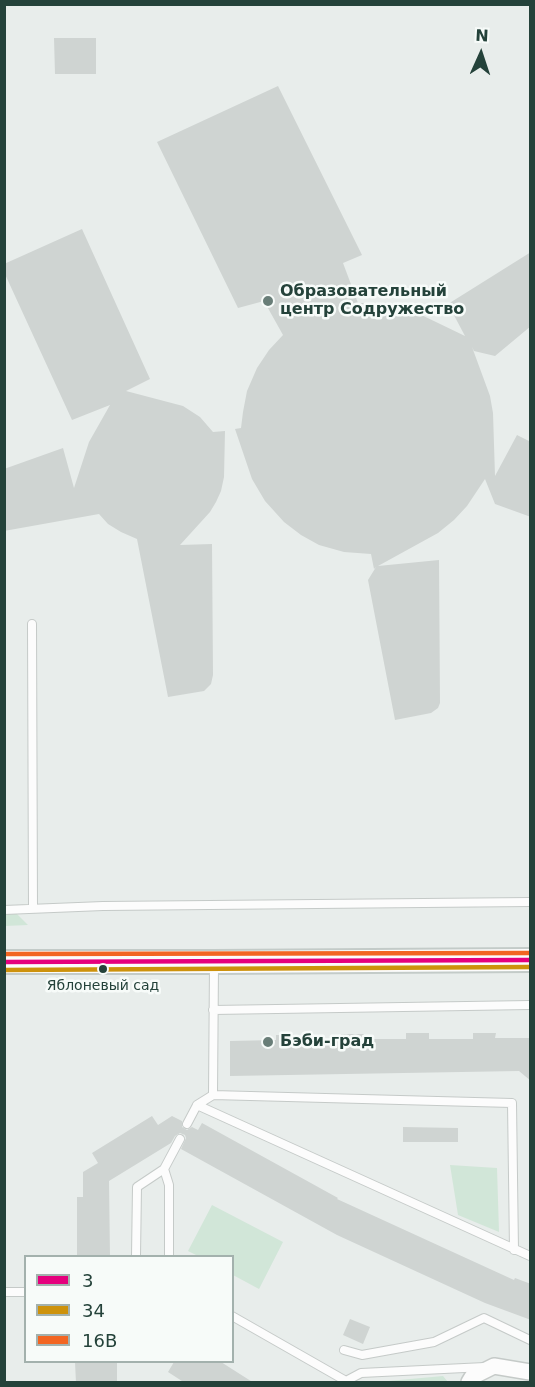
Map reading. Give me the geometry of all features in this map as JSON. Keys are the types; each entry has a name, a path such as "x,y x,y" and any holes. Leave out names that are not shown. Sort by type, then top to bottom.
{"main road":[{"path":"5,962 531,960"}],"street":[{"path":"4,972 5,962"},
{"path":"469,1383 472,1377 494,1366 531,1372"}],"lane":[{"path":"32,624 33,909"},
{"path":"4,910 103,906 531,902"},
{"path":"213,1095 214,962"},
{"path":"213,1010 531,1005"},
{"path":"187,1124 197,1105 213,1095 512,1103 514,1250"},
{"path":"197,1105 531,1256"},
{"path":"136,1255 137,1187 164,1169 180,1139"},
{"path":"164,1169 169,1185 168,1255"},
{"path":"4,1292 24,1292"},
{"path":"234,1317 346,1381 361,1373 494,1366"},
{"path":"344,1350 362,1355 434,1342 484,1318 531,1340"}],"green space":[{"path":"4,912 15,912 28,925 5,926"},
{"path":"450,1165 497,1168 499,1232 458,1215"},
{"path":"212,1205 283,1242 259,1289 234,1276 234,1255 196,1255 188,1251"},
{"path":"443,1376 448,1382 377,1382"}],"building":[{"path":"54,38 96,38 96,74 55,74"},
{"path":"278,86 362,255 343,263 358,303 379,303 409,309 465,336 448,304 531,252 531,326 495,356 474,351 472,347 490,396 493,413 495,476 517,435 531,442 531,517 495,504 485,479 467,506 454,520 438,533 378,566 439,560 440,703 438,708 431,713 395,720 368,580 376,567 374,569 371,554 344,552 319,545 301,535 284,522 265,501 252,479 235,429 241,428 247,391 257,368 283,335 264,301 238,308 157,142"},
{"path":"82,229 150,379 126,391 183,406 200,417 213,432 225,431 224,477 221,491 210,512 180,545 212,544 213,675 211,684 204,691 168,697 137,539 108,524 99,514 4,531 4,469 63,448 74,488 89,442 110,405 72,420 4,272 4,264"},
{"path":"406,1033 429,1033 429,1039 473,1039 473,1033 496,1033 495,1038 531,1038 531,1081 519,1071 230,1076 230,1041 276,1040 276,1035 299,1035 299,1040 341,1039 341,1034 364,1034 364,1039 406,1039"},
{"path":"152,1116 158,1125 172,1116 182,1121 182,1127 187,1130 192,1127 198,1130 202,1123 337,1199 514,1280 515,1278 531,1284 531,1320 485,1303 337,1235 181,1149 186,1138 180,1133 171,1143 109,1181 110,1255 77,1255 77,1197 83,1197 83,1172 98,1163 92,1153"},
{"path":"403,1127 458,1128 458,1142 403,1142"},
{"path":"350,1319 370,1327 363,1344 343,1335"},
{"path":"75,1363 117,1363 117,1383 76,1383"},
{"path":"173,1363 223,1363 254,1383 185,1383 168,1372"}],"transit line":[{"name":"16В","path":"4,954 530,953"},
{"name":"3","path":"4,962 530,960"},
{"name":"34","path":"4,970 530,967"}],"place":[{"name":"Образовательный центр Содружество","path":"268,301"},
{"name":"Яблоневый сад","path":"103,969"},
{"name":"Бэби-град","path":"268,1042"}]}
